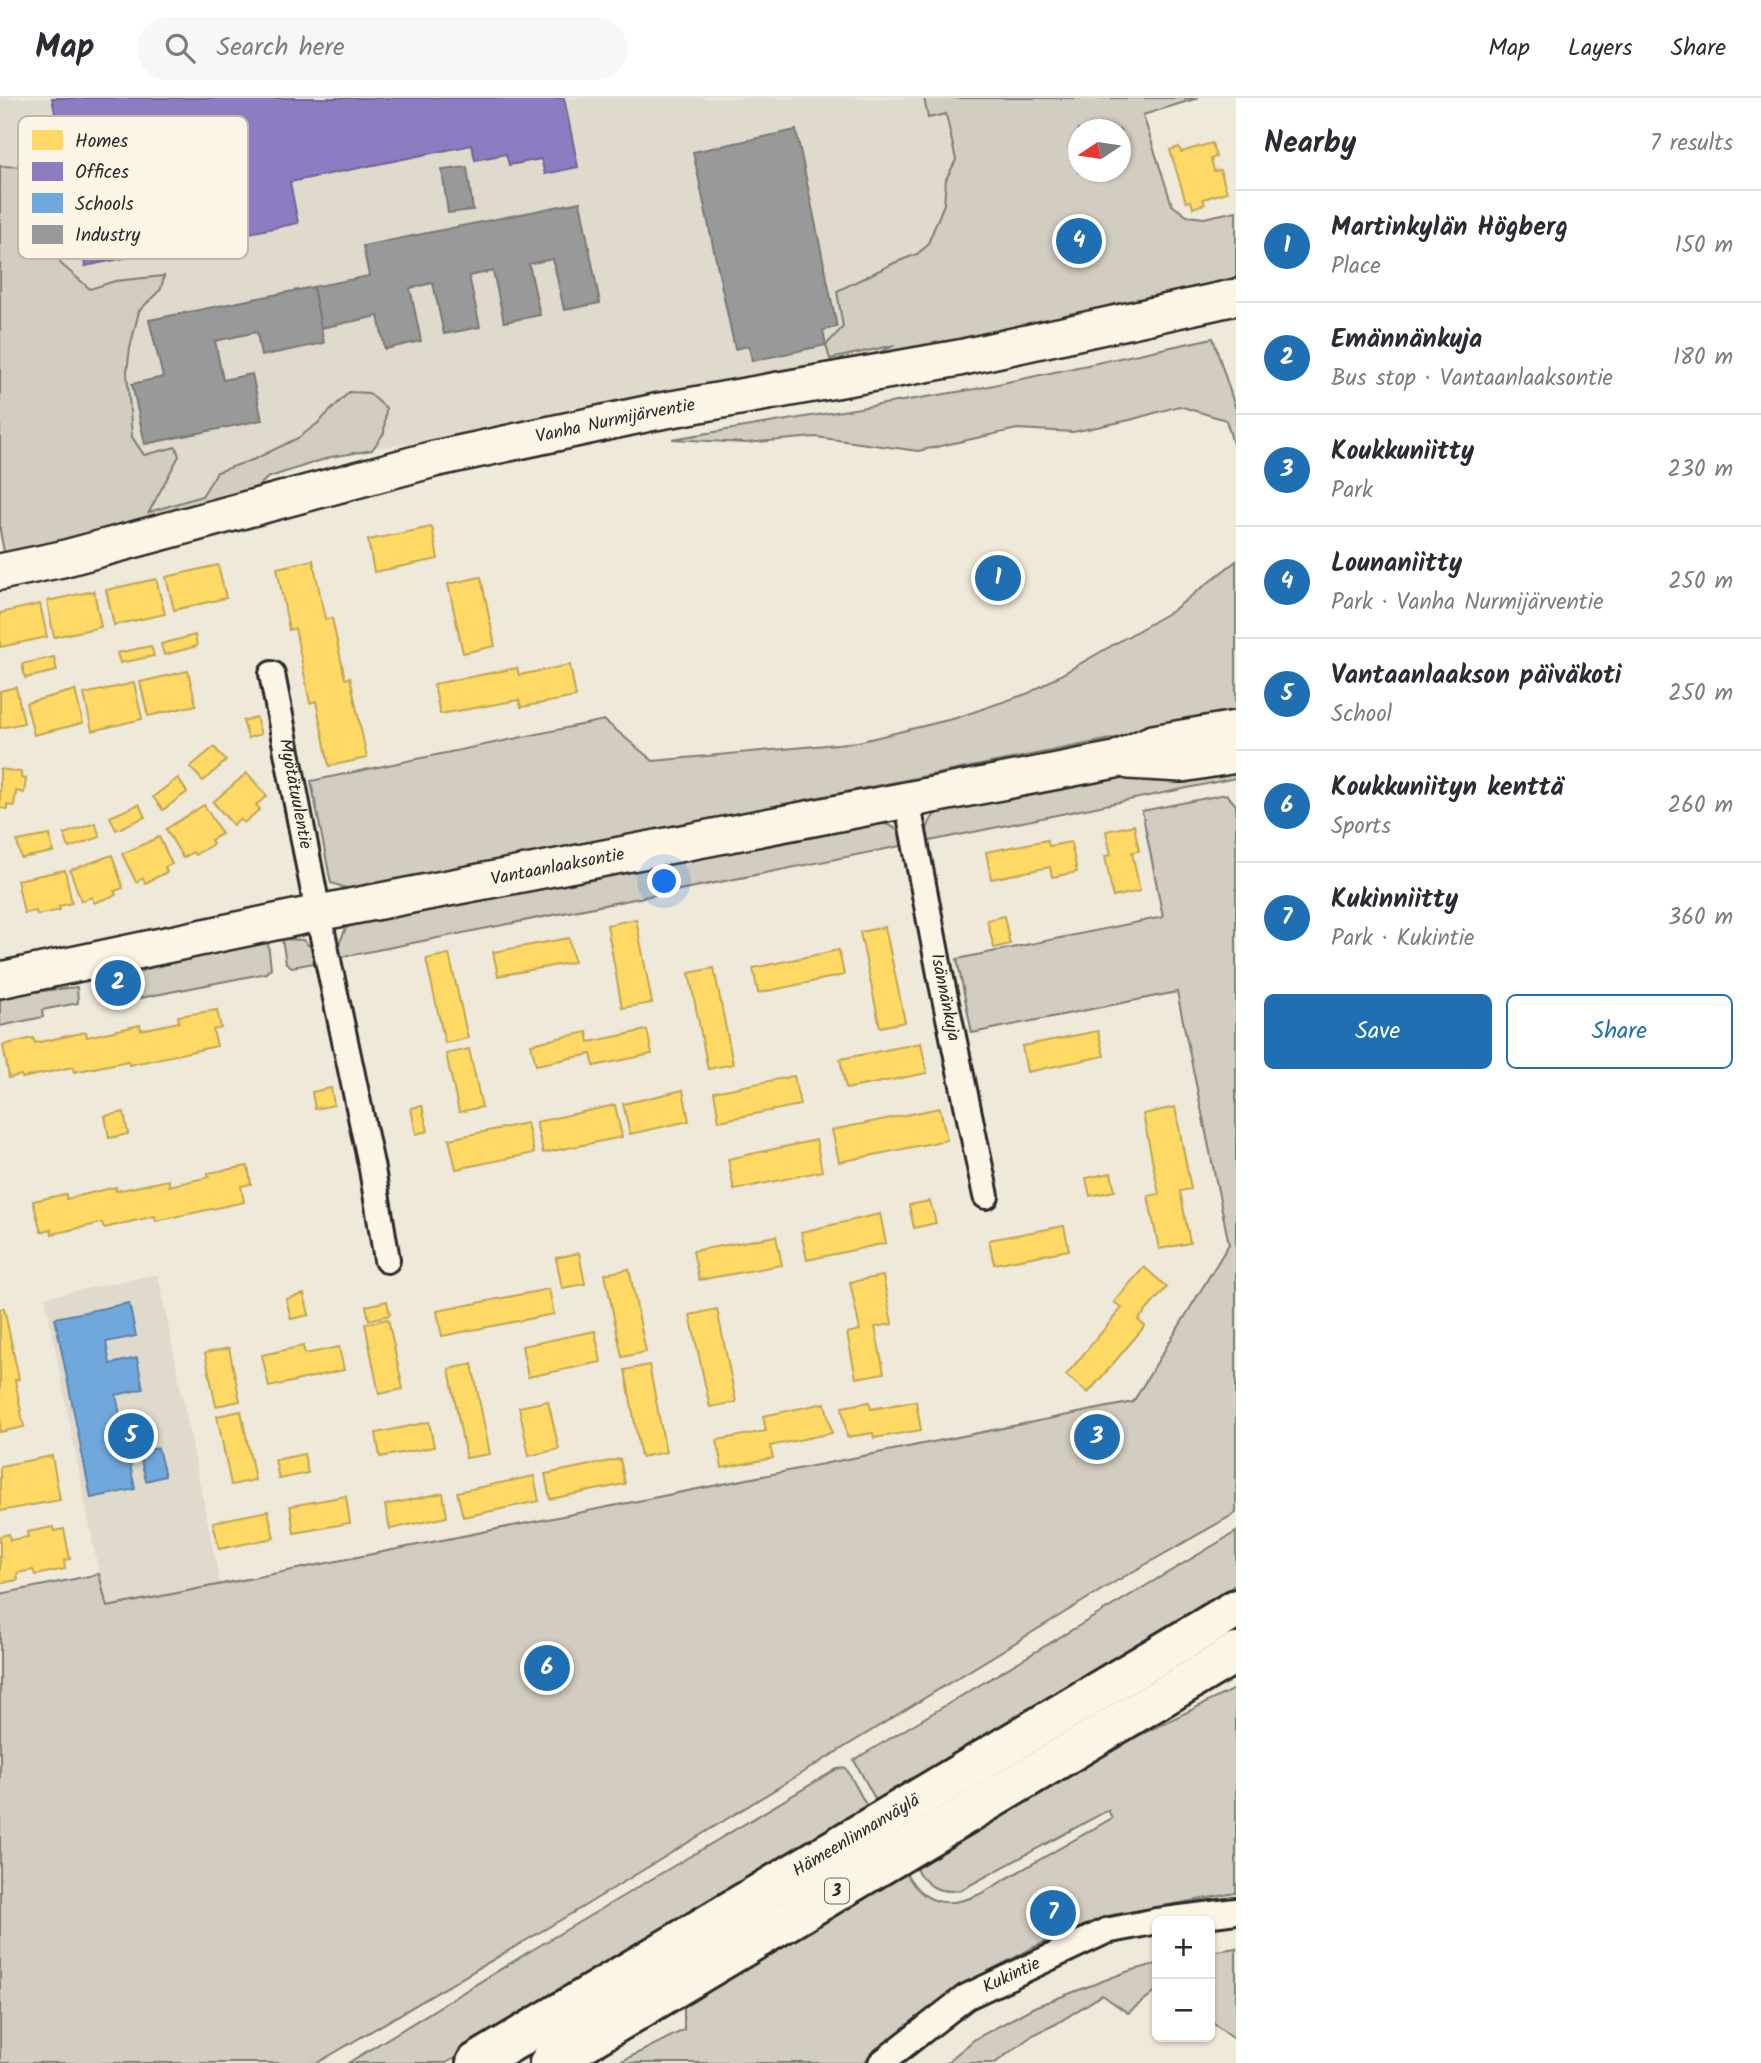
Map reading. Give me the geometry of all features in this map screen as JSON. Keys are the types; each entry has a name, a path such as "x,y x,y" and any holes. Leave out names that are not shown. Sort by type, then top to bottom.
{"highway":[{"name":"Hämeenlinnanväylä","path":"476,2063 1236,1609"},
{"name":"Hämeenlinnanväylä","path":"549,2063 1236,1653"},
{"path":"1194,1679 1236,1661"}],"main road":[{"name":"Vanha Nurmijärventie","path":"0,572 62,559 434,459 655,412 959,358 1236,297"},
{"name":"Vantaanlaaksontie","path":"0,981 318,913 1115,760 1153,743 1236,729"},
{"name":"Vantaanlaaksontie","path":"1115,760 1182,764 1236,755"}],"street":[{"name":"Myötätuulentie","path":"272,674 318,913 372,1169 387,1260"},
{"name":"Isännänkuja","path":"907,800 986,1196"},
{"name":"Kukintie","path":"1196,1916 1236,1911"},
{"name":"Kukintie","path":"881,2063 966,1997 1106,1931 1152,1922"}],"shaded area":[{"path":"0,98 944,98 988,307 867,358 691,387 647,399 406,444 326,453 276,466 238,498 45,547 0,531"},
{"path":"924,98 1198,98 1143,115 1172,205 1187,216 1204,218 1236,211 1236,285 1001,336 867,358 895,345 830,359 826,345 843,327 837,291 917,254 927,246 944,204 946,179 956,160 946,114 928,118"},
{"path":"0,166 18,167 18,259 59,259 61,264 90,289 115,281 164,276 161,289 139,311 127,372 132,437 144,455 176,447 179,456 149,512 202,496 217,472 255,459 298,438 317,424 349,392 369,393 386,408 384,433 372,450 331,457 267,478 247,498 5,557 0,531"},
{"path":"1213,338 1236,410 1236,454 1226,420 1179,406 1073,432 1017,429 918,451 816,437 745,443 672,439 975,389"},
{"path":"1236,561 1236,710 1111,739 352,890 331,883 311,781 604,720 653,761 858,742 956,718 1029,693 1172,611"},
{"path":"1236,762 1236,778 925,842 929,823 942,809 1083,780"},
{"path":"1226,794 1236,805 1236,1513 1113,1583 581,1908 317,2063 0,2063 0,1594 99,1574 107,1607 1133,1402 1229,1244 1177,992 972,1033 957,959 1163,917 1142,811"},
{"path":"869,822 882,823 897,830 906,845 337,958 338,946 346,928 357,923"},
{"path":"282,939 303,940 317,953 320,962 292,967 286,963"},
{"path":"268,943 271,968 266,973 135,999 128,976 173,960"},
{"path":"77,987 78,1003 42,1010 43,1017 0,1026 0,996"},
{"path":"158,1274 220,1584 107,1607 45,1297"},
{"path":"1236,1532 1236,1584 1200,1610 878,1804 854,1760"},
{"path":"1236,1688 1236,1893 1107,1916 1034,1947 958,1988 862,2063 618,2063 684,2030 684,2003 905,1871 928,1897 937,1901 957,1902 980,1894 1112,1818 1108,1810 961,1890 946,1891 933,1887 914,1866 1136,1737"},
{"path":"846,1768 869,1810 571,1990 446,2063 348,2063 837,1769"},
{"path":"1236,1948 1234,2039 1215,2025 1215,1951"},
{"path":"1152,1965 1152,1994 1128,2013 1102,1995 1033,2035 995,2063 946,2063 975,2039 1034,2007 1129,1971"}],"building: Homes":[{"path":"1212,143 1216,157 1211,159 1214,171 1220,170 1227,192 1203,199 1205,204 1193,208 1191,201 1186,202 1170,150 1179,147 1181,152"},
{"path":"432,527 438,559 374,572 368,540"},
{"path":"313,560 325,619 332,618 345,679 350,677 367,758 329,766 316,701 310,703 295,628 289,630 277,568"},
{"path":"218,565 226,598 174,610 166,577"},
{"path":"481,577 495,646 463,653 448,584"},
{"path":"156,579 165,614 114,625 106,590"},
{"path":"94,591 101,627 54,637 47,601"},
{"path":"40,604 47,637 0,647 0,613"},
{"path":"195,635 197,646 164,655 161,644"},
{"path":"151,646 154,656 120,663 117,653"},
{"path":"54,657 57,671 25,678 22,664"},
{"path":"570,665 576,697 521,707 519,700 440,714 434,684 517,668 519,675"},
{"path":"188,671 196,705 148,716 140,682"},
{"path":"134,683 142,719 92,731 84,694"},
{"path":"16,687 24,723 0,728 0,691"},
{"path":"75,690 83,723 34,735 26,703"},
{"path":"256,717 261,734 248,738 243,721"},
{"path":"214,747 226,761 203,781 190,767"},
{"path":"0,769 21,772 21,778 26,779 24,793 16,791 14,806 7,805 7,809 0,808"},
{"path":"247,773 267,796 256,805 260,809 244,823 240,819 233,825 213,802"},
{"path":"178,778 187,792 163,810 153,797"},
{"path":"139,804 145,817 116,830 110,817"},
{"path":"204,805 222,834 211,840 213,844 195,855 193,852 183,858 166,829"},
{"path":"95,823 100,837 69,848 64,834"},
{"path":"1134,825 1139,851 1132,852 1140,891 1113,897 1105,856 1111,855 1106,831"},
{"path":"50,835 53,852 21,858 17,841"},
{"path":"159,837 172,864 165,867 167,872 145,883 143,878 136,882 122,854"},
{"path":"1047,840 1049,846 1071,842 1077,872 1052,877 1050,867 991,879 986,852"},
{"path":"112,855 123,888 114,891 116,895 94,903 92,897 81,901 70,870"},
{"path":"65,870 72,903 59,906 60,910 37,915 36,911 24,913 17,880"},
{"path":"1004,916 1010,944 994,948 987,920"},
{"path":"636,919 652,1003 622,1008 607,925"},
{"path":"885,927 905,1022 880,1027 860,932"},
{"path":"569,938 574,962 498,976 493,952"},
{"path":"839,950 844,975 758,993 753,968"},
{"path":"449,954 468,1038 445,1043 426,959"},
{"path":"714,968 733,1064 708,1069 689,973"},
{"path":"217,1010 221,1028 213,1030 217,1046 129,1065 128,1061 74,1072 73,1067 22,1078 21,1075 9,1078 3,1045 33,1038 35,1043 86,1032 87,1037 140,1025 141,1030 179,1022 178,1016"},
{"path":"647,1030 652,1054 594,1066 591,1054 536,1065 531,1044 587,1032 589,1042"},
{"path":"1098,1031 1104,1056 1027,1072 1022,1046"},
{"path":"921,1043 927,1073 846,1089 840,1059"},
{"path":"469,1049 482,1107 459,1112 446,1054"},
{"path":"794,1076 800,1105 719,1121 714,1092"},
{"path":"331,1088 334,1105 315,1109 312,1092"},
{"path":"683,1090 689,1121 630,1134 623,1104"},
{"path":"615,1105 622,1137 543,1153 536,1122"},
{"path":"422,1106 428,1131 416,1134 411,1108"},
{"path":"1175,1107 1191,1189 1180,1191 1190,1243 1159,1249 1148,1196 1159,1194 1143,1114"},
{"path":"940,1108 947,1140 839,1162 832,1130"},
{"path":"124,1112 128,1134 109,1138 105,1116"},
{"path":"527,1123 534,1153 456,1169 449,1139"},
{"path":"816,1140 822,1171 734,1190 728,1159"},
{"path":"248,1166 251,1184 241,1186 244,1202 156,1221 155,1216 104,1228 102,1223 52,1234 51,1229 41,1232 33,1201 66,1194 66,1199 116,1187 116,1191 169,1180 169,1186 209,1177 208,1173"},
{"path":"1111,1173 1115,1191 1090,1196 1086,1178"},
{"path":"930,1201 936,1223 914,1228 909,1205"},
{"path":"880,1214 886,1243 807,1260 801,1232"},
{"path":"1064,1226 1069,1250 994,1264 989,1240"},
{"path":"776,1236 782,1265 699,1280 693,1251"},
{"path":"579,1253 585,1284 562,1288 556,1258"},
{"path":"1144,1267 1167,1287 1138,1320 1145,1326 1088,1393 1066,1375 1122,1308 1114,1302"},
{"path":"629,1269 646,1352 622,1357 605,1274"},
{"path":"883,1276 892,1324 875,1327 884,1373 856,1378 847,1333 860,1330 850,1282"},
{"path":"549,1289 554,1314 442,1336 437,1311"},
{"path":"304,1294 309,1315 291,1319 286,1299"},
{"path":"387,1301 390,1315 369,1320 366,1306"},
{"path":"4,1308 19,1379 15,1380 24,1427 0,1432 0,1309"},
{"path":"717,1309 736,1402 710,1407 690,1315"},
{"path":"388,1319 403,1389 379,1394 365,1324"},
{"path":"595,1331 601,1362 528,1377 522,1346"},
{"path":"303,1346 305,1354 339,1347 344,1370 269,1387 262,1355"},
{"path":"229,1348 240,1401 216,1406 205,1353"},
{"path":"472,1364 490,1454 466,1458 449,1369"},
{"path":"649,1365 666,1452 641,1457 625,1370"},
{"path":"548,1401 559,1449 529,1456 519,1407"},
{"path":"916,1401 921,1430 874,1438 873,1433 847,1437 842,1407 869,1402 871,1409"},
{"path":"825,1403 832,1433 770,1446 773,1458 722,1468 717,1440 766,1431 763,1416"},
{"path":"241,1411 255,1480 231,1485 217,1416"},
{"path":"429,1422 434,1447 380,1457 376,1433"},
{"path":"304,1454 308,1473 279,1479 275,1460"},
{"path":"52,1456 60,1500 0,1511 0,1466"},
{"path":"620,1459 625,1484 550,1499 545,1474"},
{"path":"534,1476 539,1501 463,1517 457,1492"},
{"path":"443,1493 447,1517 390,1529 385,1505"},
{"path":"346,1496 350,1523 294,1533 290,1506"},
{"path":"268,1511 274,1538 219,1549 213,1522"},
{"path":"53,1527 54,1531 64,1529 70,1559 64,1560 65,1569 35,1575 33,1570 17,1573 18,1580 0,1583 0,1536 9,1534 10,1540 28,1537 27,1532"}],"building: Offices":[{"path":"52,98 564,98 578,167 545,174 541,159 509,165 506,154 475,160 472,145 290,182 298,223 248,233 248,116 56,116"},
{"path":"84,259 120,259 85,266"}],"building: Schools":[{"path":"129,1303 136,1336 106,1342 110,1364 137,1358 143,1389 116,1395 135,1489 91,1498 55,1318"},
{"path":"158,1448 165,1476 146,1481 139,1452"}],"building: Industry":[{"path":"796,130 837,327 823,330 826,345 752,361 749,346 735,349 693,152"},
{"path":"467,167 473,210 448,213 442,170"},
{"path":"580,202 600,303 564,310 553,259 529,264 540,315 504,322 493,271 469,276 480,327 444,334 433,283 410,288 421,341 385,349 378,316 321,328 313,287 369,276 363,246"},
{"path":"313,287 324,343 261,356 257,332 215,341 223,380 252,374 262,420 145,444 132,384 163,377 149,320"}],"place":[{"name":"Lounaniitty","path":"1079,241"},
{"name":"Martinkylän Högberg","path":"998,578"},
{"name":"Emännänkuja","path":"118,983"},
{"name":"Vantaanlaakson päiväkoti","path":"131,1436"},
{"name":"Koukkuniitty","path":"1097,1437"},
{"name":"Koukkuniityn kenttä","path":"547,1668"},
{"name":"Kukinniitty","path":"1053,1913"}]}
